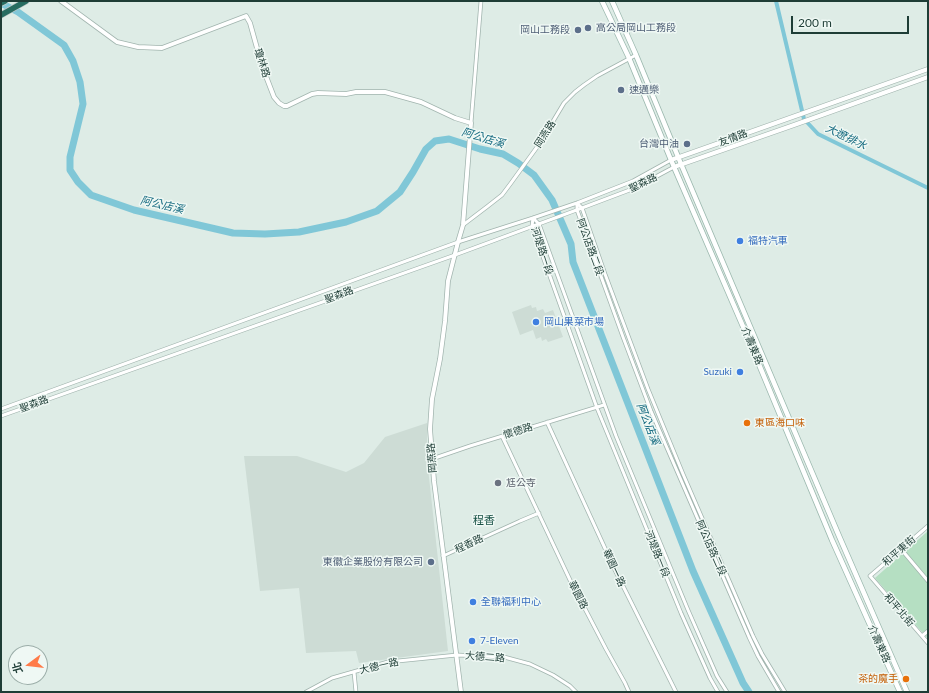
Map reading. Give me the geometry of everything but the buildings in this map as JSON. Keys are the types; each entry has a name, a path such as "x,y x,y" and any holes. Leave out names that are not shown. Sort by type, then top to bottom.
{"highway":[{"path":"1,3 5,1"},
{"path":"1,15 26,1"}],"main road":[{"name":"介壽東路","path":"603,1 629,58 671,160 748,338 832,540 900,692"},
{"name":"介壽東路","path":"612,1 839,536 908,692"},
{"path":"832,540 839,536"}],"street":[{"name":"瓊林路","path":"61,1 117,42 138,47 162,48 246,16 250,23 262,66 274,97 284,106 312,94 318,93 346,94 356,92 385,92 421,102 455,118 471,123"},
{"path":"471,123 481,1"},
{"name":"岡燕路","path":"463,225 502,195 540,143 564,103 574,92 584,84 636,55"},
{"name":"友情路","path":"671,160 928,69"},
{"name":"友情路","path":"674,167 928,77"},
{"name":"岡燕路","path":"461,692 434,481 430,429 432,399 440,359 445,321 448,280 463,225 471,123"},
{"name":"聖森路","path":"1,409 458,242 577,203 633,182 671,160"},
{"name":"聖森路","path":"1,416 572,212 635,188 674,167"},
{"name":"阿公店路二段","path":"577,203 582,208 648,389 680,467 753,636 784,692"},
{"name":"阿公店路二段","path":"577,203 577,210 651,412 749,638 779,692"},
{"name":"河堤路一段","path":"533,218 539,224 616,436 688,610 717,676 727,692"},
{"name":"河堤路一段","path":"533,218 532,226 597,408 681,613 710,678 718,692"},
{"name":"懷德路","path":"432,459 604,405"},
{"name":"華園一路","path":"547,422 614,568 676,692"},
{"name":"華園路","path":"502,436 570,580 629,692"},
{"name":"程香路","path":"443,556 539,513"},
{"name":"和平東街","path":"870,576 928,526"},
{"path":"901,549 928,581"},
{"name":"和平北街","path":"870,576 928,643"},
{"path":"922,636 928,631"},
{"name":"大德一路","path":"306,692 332,678 388,662 456,655"},
{"name":"大德二路","path":"456,655 504,657 530,664 553,675 570,686 576,692"},
{"path":"354,672 356,692"}],"shaded area":[{"name":"岡山果菜市場","path":"531,305 532,308 536,307 537,311 543,309 545,313 553,310 563,337 548,342 546,339 542,341 541,337 536,339 533,330 520,335 512,312"},
{"path":"427,423 427,459 448,651 359,663 356,651 306,653 299,588 260,591 244,456 297,456 346,472 364,463 385,437"}],"green space":[{"path":"928,531 928,639 875,578"}],"waterway":[{"name":"大遼排水","path":"776,1 804,119 818,134 928,188"},
{"name":"阿公店溪","path":"1,3 18,12 64,45 73,61 80,82 83,104 70,157 70,170 78,182 91,195 134,210 233,233 265,234 299,232 346,222 377,211 400,192 426,149 435,141 449,139 480,149 503,154 534,175 552,200 571,244 573,262 693,571 743,683 749,692"}],"place":[{"name":"高公局岡山工務段","path":"588,28"},
{"name":"岡山工務段","path":"578,30"},
{"name":"速邁樂","path":"621,90"},
{"name":"台灣中油","path":"687,144"},
{"name":"福特汽車","path":"740,241"},
{"name":"岡山果菜市場","path":"536,322"},
{"name":"Suzuki","path":"740,372"},
{"name":"東區海口味","path":"747,423"},
{"name":"尪公寺","path":"498,483"},
{"name":"東徽企業股份有限公司","path":"431,562"},
{"name":"全聯福利中心","path":"473,602"},
{"name":"7-Eleven","path":"472,641"},
{"name":"茶的魔手","path":"906,679"}],"district":[{"name":"程香","path":"484,520"}]}
